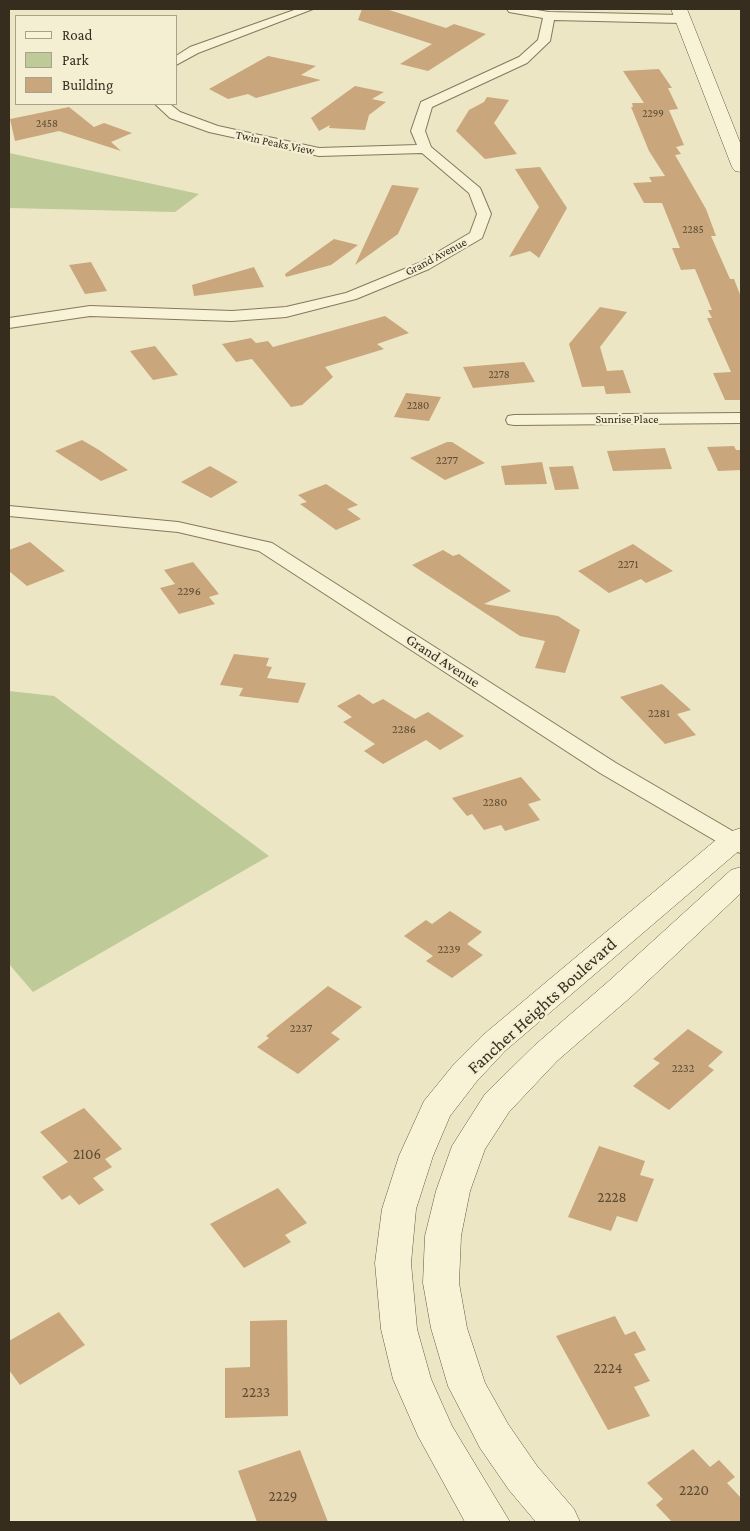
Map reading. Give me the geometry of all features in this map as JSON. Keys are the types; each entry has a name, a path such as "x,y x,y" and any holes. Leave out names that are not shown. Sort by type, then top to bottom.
{"street":[{"path":"178,60 194,50 307,9"},
{"path":"513,9 549,16 680,14 741,167"},
{"path":"425,148 418,131 426,105 523,60 544,41 549,16"},
{"name":"Twin Peaks View","path":"163,105 175,115 214,130 319,152 425,148"},
{"name":"Grand Avenue","path":"9,323 90,311 232,316 286,312 351,296 424,266 477,235 484,214 475,191 425,148"},
{"path":"9,312 29,319"},
{"name":"Sunrise Place","path":"514,420 741,418"},
{"name":"Grand Avenue","path":"9,510 178,527 265,547 608,768 738,841"},
{"name":"Fancher Heights Boulevard","path":"490,1522 478,1508 437,1436 412,1379 399,1329 393,1263 399,1209 416,1156 436,1110 466,1072 494,1043 738,841"},
{"path":"560,1522 523,1478 494,1436 467,1386 449,1328 441,1284 443,1236 453,1191 468,1146 497,1103 546,1053 620,988 741,876"}],"green space":[{"path":"9,153 199,194 175,212 9,208"},
{"path":"9,691 54,696 269,856 33,992 9,964"}],"building":[{"path":"362,9 386,9 446,28 454,24 486,34 428,71 400,64 432,44 358,20"},
{"path":"268,56 316,66 301,75 321,80 256,98 248,94 228,99 209,89"},
{"path":"659,69 672,88 668,88 678,109 669,110 684,145 676,147 681,154 675,155 706,209 716,236 711,236 730,279 734,279 741,297 741,400 725,400 713,373 731,372 707,318 712,318 708,310 712,310 695,269 681,270 672,248 680,248 662,203 644,203 633,183 652,182 649,177 665,176 649,151 631,107 633,107 632,103 644,103 623,71"},
{"path":"355,86 384,92 372,99 386,102 369,115 365,130 329,128 330,125 319,131 311,118"},
{"path":"487,97 509,100 494,123 517,154 485,159 456,131 469,110 484,102"},
{"path":"69,107 94,127 104,123 132,133 111,142 121,151 59,131 15,141 10,119"},
{"path":"540,167 567,208 539,258 530,251 509,257 539,207 515,169"},
{"path":"392,185 419,188 398,234 355,265"},
{"path":"334,239 358,245 331,265 286,277 285,274"},
{"path":"91,262 107,291 85,294 69,265"},
{"path":"254,267 264,287 194,296 192,285"},
{"path":"600,307 627,312 600,347 607,371 623,370 631,393 606,394 604,386 582,387 569,344"},
{"path":"385,316 409,333 377,344 384,349 325,367 333,377 302,405 291,407 252,359 236,362 222,344 251,338 256,343 268,341 273,347"},
{"path":"155,346 178,375 153,380 130,351"},
{"path":"524,362 535,382 473,388 463,367"},
{"path":"406,393 441,397 429,421 394,417"},
{"path":"82,440 128,470 101,481 55,451"},
{"path":"447,442 452,442 485,463 445,480 410,458"},
{"path":"734,446 736,450 741,450 741,470 718,471 707,447"},
{"path":"665,448 672,469 613,471 607,451"},
{"path":"542,462 547,484 505,485 501,466"},
{"path":"210,466 238,482 211,498 181,482"},
{"path":"573,466 579,489 555,490 549,467"},
{"path":"326,484 358,505 347,509 361,519 336,530 300,504 307,502 298,495"},
{"path":"30,542 65,571 27,586 9,571 9,550"},
{"path":"633,544 673,571 646,583 641,579 609,593 578,571"},
{"path":"443,550 453,556 459,554 511,591 484,604 558,616 580,630 565,673 535,668 545,641 520,636 412,565"},
{"path":"193,562 219,594 209,597 215,604 179,614 160,588 175,584 164,570"},
{"path":"234,654 269,658 266,666 272,667 267,678 306,683 298,703 239,696 243,688 220,685"},
{"path":"662,684 691,710 677,714 696,735 665,744 620,697"},
{"path":"359,694 373,704 383,699 415,719 428,712 464,736 440,750 426,740 383,764 364,751 375,744 343,722 352,717 337,706"},
{"path":"521,777 541,800 528,804 540,820 505,831 501,825 484,830 472,814 467,816 452,798"},
{"path":"450,911 482,932 467,944 483,955 452,978 426,961 433,956 404,936 426,920 432,924"},
{"path":"328,986 362,1007 331,1033 340,1039 298,1074 257,1047 269,1038 266,1036"},
{"path":"688,1029 723,1052 708,1066 714,1070 669,1110 633,1086 660,1063 653,1059"},
{"path":"84,1108 122,1149 105,1159 112,1167 93,1178 104,1190 79,1205 70,1195 62,1200 42,1177 68,1162 40,1132"},
{"path":"599,1146 645,1161 640,1175 654,1179 637,1222 617,1216 611,1231 568,1217"},
{"path":"278,1188 307,1223 285,1235 291,1242 244,1268 210,1224"},
{"path":"59,1312 85,1345 20,1385 9,1370 9,1341"},
{"path":"615,1316 625,1335 635,1331 646,1350 634,1354 650,1381 634,1387 650,1416 608,1430 556,1336"},
{"path":"287,1320 288,1416 225,1418 225,1368 250,1367 250,1321"},
{"path":"693,1449 710,1467 719,1460 735,1477 727,1483 741,1498 741,1522 672,1522 656,1505 663,1499 647,1483"},
{"path":"300,1450 328,1522 257,1522 238,1471"}]}
